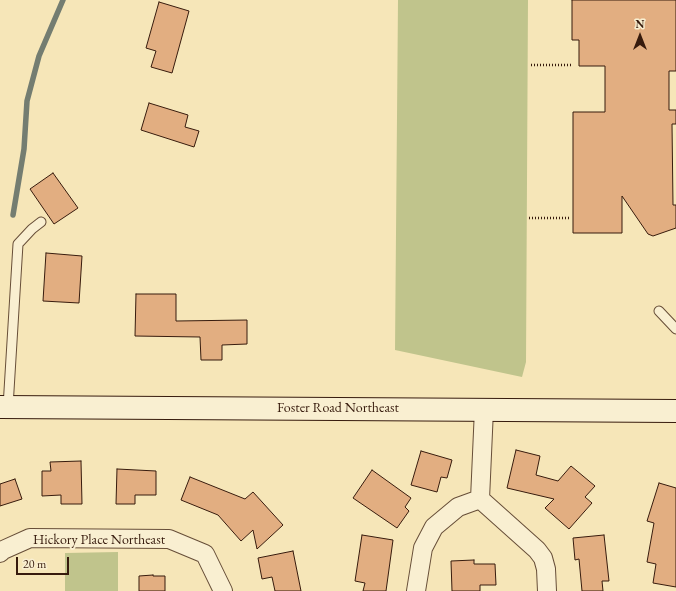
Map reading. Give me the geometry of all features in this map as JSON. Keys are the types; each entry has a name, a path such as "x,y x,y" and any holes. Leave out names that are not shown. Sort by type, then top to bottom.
{"street":[{"name":"Foster Road Northeast","path":"4,407 676,411"},
{"path":"480,499 484,409"},
{"path":"416,591 423,548 434,527 458,507 480,499"},
{"path":"480,499 537,550 543,558 546,568 547,591"},
{"name":"Hickory Place Northeast","path":"0,553 3,550 30,538 169,539 205,554 223,591"}],"lane":[{"path":"4,407 18,244 41,222"},
{"path":"660,311 676,329"}],"path":[{"path":"531,65 572,65"},
{"path":"530,218 571,218"}],"green space":[{"path":"398,0 528,0 526,362 522,377 395,350"},
{"path":"118,552 118,591 65,591 65,553"}],"building":[{"path":"572,0 676,0 676,71 669,71 669,110 676,110 676,124 672,124 673,205 676,205 676,228 653,236 648,234 622,196 622,233 573,233 573,112 605,112 605,66 579,66 579,40 572,40"},
{"path":"159,2 189,11 172,73 151,67 156,51 146,48"},
{"path":"149,103 188,115 185,127 199,131 194,147 141,130"},
{"path":"53,173 78,208 54,224 30,189"},
{"path":"46,253 82,256 79,303 43,301"},
{"path":"136,294 176,294 176,321 247,320 247,344 222,345 222,360 201,360 200,337 135,336"},
{"path":"516,450 540,456 536,475 558,481 571,466 595,486 585,497 592,503 569,529 545,508 554,499 507,488"},
{"path":"421,451 452,460 447,478 441,477 437,492 411,485"},
{"path":"81,461 82,504 61,504 61,495 42,496 42,471 51,471 50,462"},
{"path":"117,469 156,471 156,495 135,495 135,504 116,504"},
{"path":"372,470 411,498 405,507 409,511 397,528 353,498"},
{"path":"190,477 245,499 253,492 283,525 257,549 253,530 241,541 218,515 181,500"},
{"path":"15,479 22,499 0,506 0,484"},
{"path":"659,483 676,488 676,587 653,583 656,564 647,562 654,523 647,521"},
{"path":"362,535 393,540 386,591 363,591 365,583 355,581"},
{"path":"604,535 609,581 602,581 603,591 582,591 579,559 575,560 573,538"},
{"path":"293,551 301,591 275,591 272,577 262,579 258,558"},
{"path":"474,560 474,564 495,564 496,585 480,585 480,591 452,591 451,561"},
{"path":"139,576 165,576 165,591 139,591"}],"waterway":[{"path":"13,215 24,149 27,101 39,56 63,0"}]}
